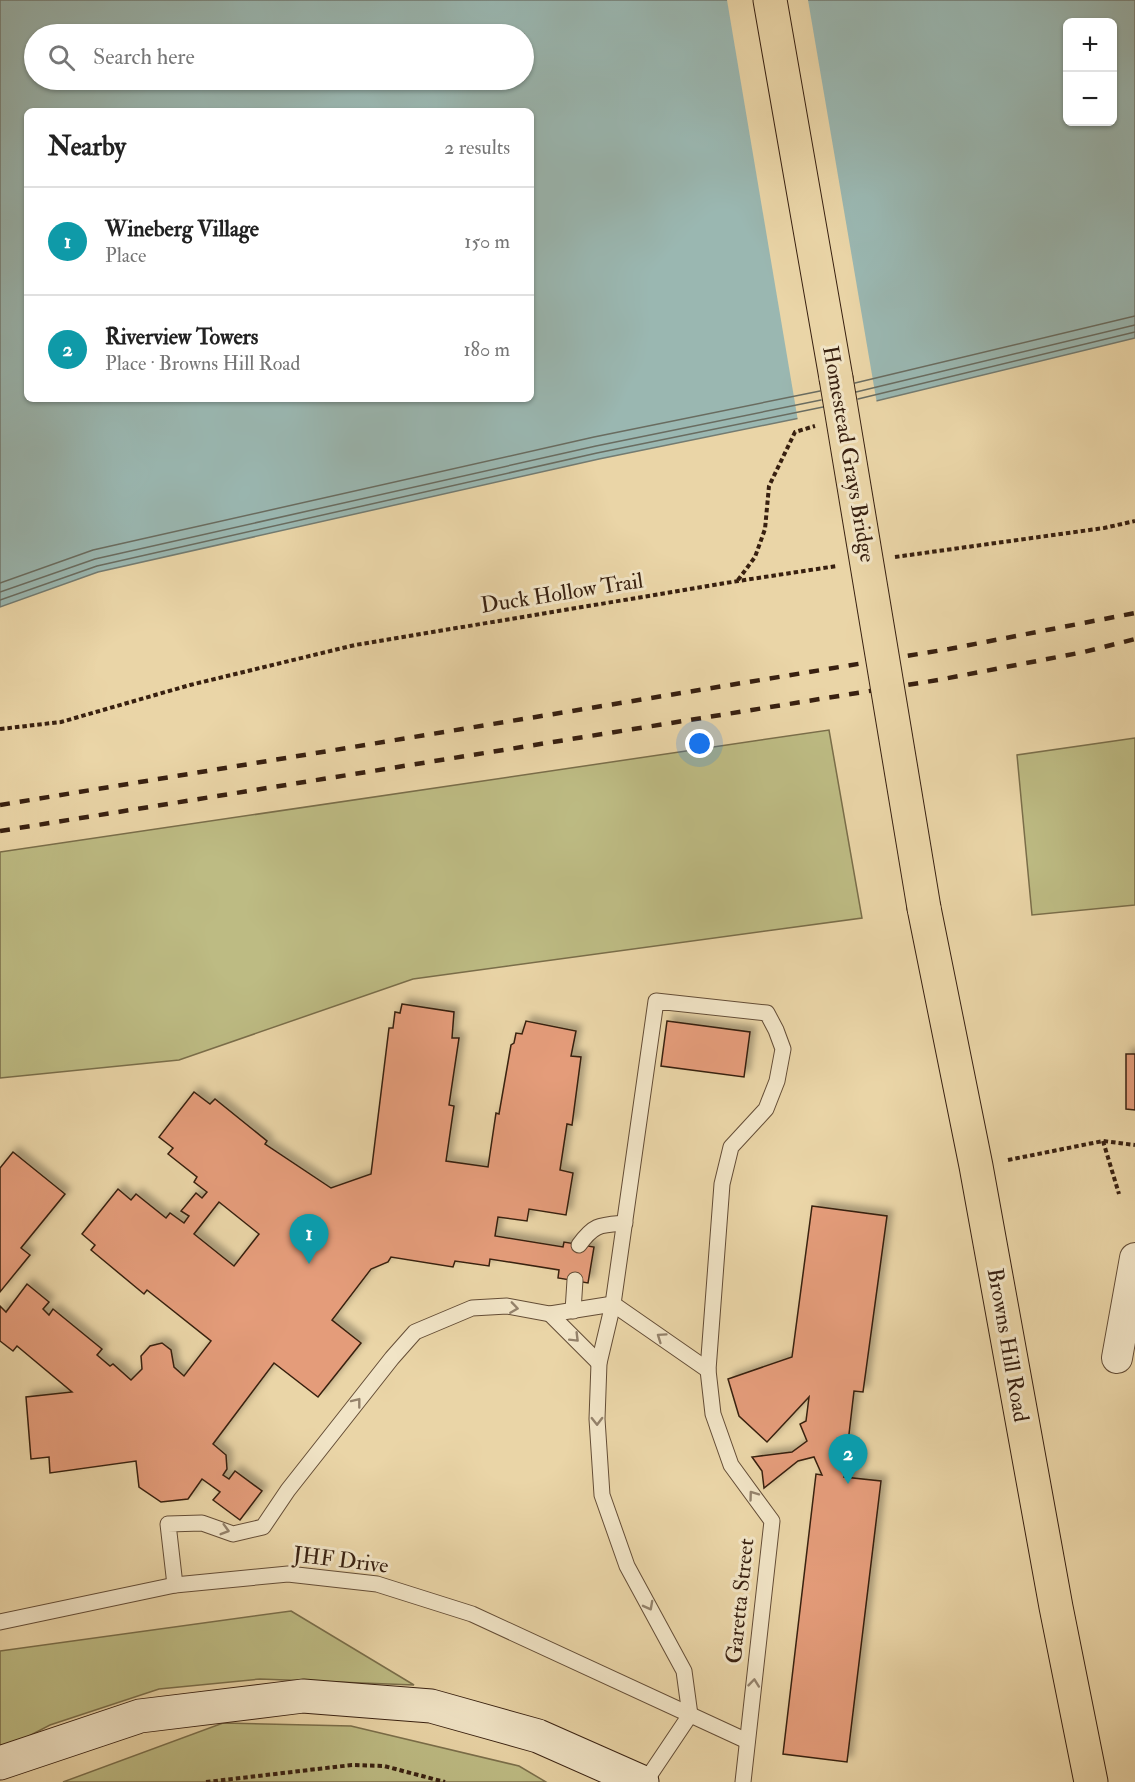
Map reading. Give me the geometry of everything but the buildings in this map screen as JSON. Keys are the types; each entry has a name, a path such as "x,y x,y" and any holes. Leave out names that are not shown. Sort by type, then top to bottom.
{"main road":[{"name":"Homestead Grays Bridge","path":"770,0 836,378 924,908"},
{"name":"Browns Hill Road","path":"924,908 976,1166 1056,1607 1091,1782"}],"street":[{"path":"1117,1358 1135,1258"},
{"path":"0,1763 140,1716 303,1696 431,1706 538,1736 644,1782"}],"lane":[{"name":"Garetta Street","path":"625,1223 656,1001 767,1013 783,1050 777,1081 766,1109 731,1147 722,1184 708,1370 713,1414 731,1465 772,1521 743,1782"},
{"path":"579,1245 590,1230 599,1225 625,1223 614,1304 599,1363 597,1419 602,1495 627,1566 684,1671 690,1715 644,1782"},
{"path":"573,1311 575,1280"},
{"path":"175,1586 168,1524 202,1523 233,1534 262,1527 392,1358 415,1332 472,1308 507,1306 550,1314 614,1304 708,1370"},
{"path":"550,1314 599,1363"},
{"name":"JHF Drive","path":"0,1622 175,1586 288,1574 377,1584 472,1614 747,1741"}],"path":[{"path":"738,580 755,557 765,529 770,486 795,432 818,425"},
{"path":"887,559 1104,528 1135,521"},
{"name":"Duck Hollow Trail","path":"0,729 61,722 190,685 355,645 738,580 841,566"},
{"path":"1008,1160 1103,1141 1135,1145"},
{"path":"1103,1141 1119,1194"},
{"path":"206,1782 352,1765 384,1766 445,1782"}],"shaded area":[{"path":"829,730 862,918 413,979 179,1060 0,1078 0,852"},
{"path":"1135,738 1135,905 1032,915 1017,755"},
{"path":"291,1611 414,1685 260,1679 159,1689 50,1725 0,1751 0,1651"},
{"path":"223,1723 351,1726 519,1766 546,1782 63,1782"}],"water":[{"path":"0,0 1135,0 1135,338 839,410 599,459 98,572 0,607"}],"pier":[{"path":"727,0 808,0 877,404 798,421"}],"railway":[{"path":"0,805 949,649 1135,613"},
{"path":"0,831 938,680 1084,652 1135,639"}],"place":[{"name":"Wineberg Village","path":"309,1264"},
{"name":"Riverview Towers","path":"848,1484"}]}
